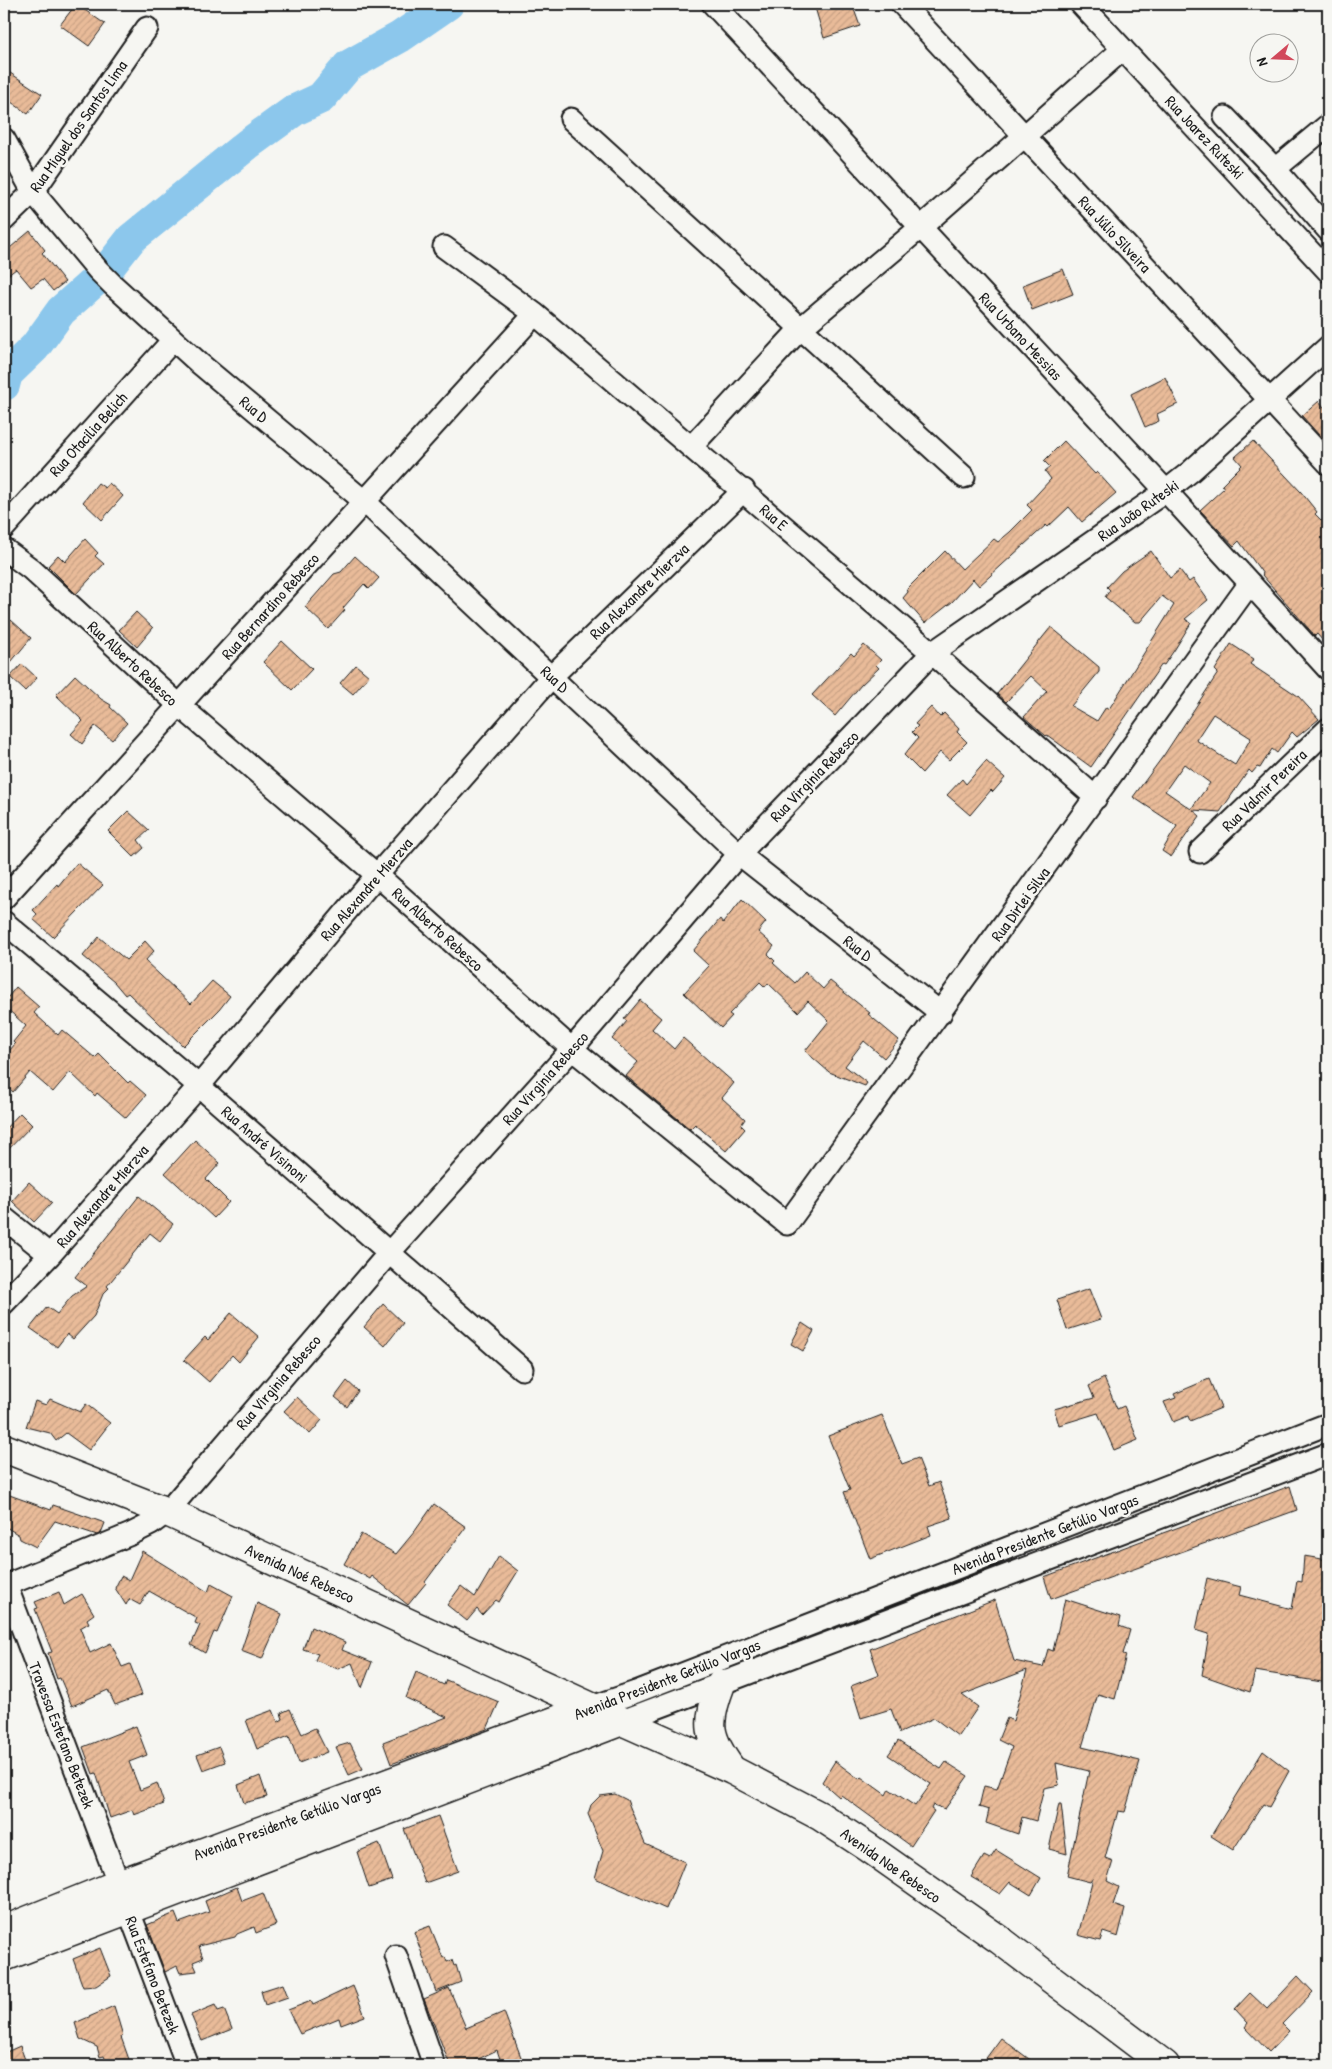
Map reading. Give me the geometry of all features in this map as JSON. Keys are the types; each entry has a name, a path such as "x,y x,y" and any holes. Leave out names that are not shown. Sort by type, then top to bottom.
{"main road":[{"name":"Avenida Noé Rebesco","path":"4,1448 166,1512 592,1707"},
{"path":"721,1684 712,1706 712,1738 720,1754 732,1770"},
{"name":"Avenida Noe Rebesco","path":"592,1707 732,1770 820,1816 1000,1940 1165,2065"},
{"name":"Avenida Presidente Getúlio Vargas","path":"4,1930 118,1884 592,1707"},
{"name":"Avenida Presidente Getúlio Vargas","path":"4,1957 622,1721"}],"street":[{"name":"Rua Urbano Messias","path":"713,4 1166,491 1328,669"},
{"name":"Rua Júlio Silveira","path":"902,4 1328,463"},
{"name":"Rua Joarez Ruteski","path":"1081,4 1328,271"},
{"name":"Rua Miguel dos Santos Lima","path":"4,220 33,192 147,28"},
{"path":"692,446 801,328 920,228 1123,49"},
{"name":"Rua Joarez Ruteski","path":"1225,117 1275,169 1328,230"},
{"path":"571,119 964,477"},
{"path":"1275,169 1328,125"},
{"name":"Rua D","path":"4,139 33,192 98,270 113,285 173,340 364,501 739,854 941,1013"},
{"name":"Rua E","path":"444,246 535,314 744,490 932,652 1096,798"},
{"name":"Rua Bernardino Rebesco","path":"4,898 535,314"},
{"name":"Rua Otacilia Belich","path":"4,528 173,340"},
{"name":"Rua João Ruteski","path":"932,652 1166,491 1190,472 1328,347"},
{"name":"Rua Alexandre Mierzva","path":"4,1303 50,1255 199,1086 377,875 552,676 744,490"},
{"name":"Rua Alberto Rebesco","path":"4,549 31,569 180,706 377,875 572,1049 788,1224"},
{"name":"Rua Dirlei Silva","path":"788,1224 1250,583"},
{"name":"Rua Virginia Rebesco","path":"5,1586 131,1534 151,1524 166,1512 389,1253 572,1049 739,854 932,652"},
{"name":"Rua Valmir Pereira","path":"1200,852 1328,729"},
{"name":"Rua André Visinoni","path":"4,922 199,1086 522,1369"},
{"path":"4,1218 50,1255"},
{"name":"Avenida Presidente Getúlio Vargas","path":"592,1707 636,1692 1328,1424"},
{"name":"Avenida Presidente Getúlio Vargas","path":"622,1721 1328,1454"},
{"path":"966,1564 975,1588"},
{"name":"Travessa Estefano Betezek","path":"5,1586 118,1884"},
{"name":"Rua Estefano Betezek","path":"118,1884 187,2065"},
{"path":"396,1956 434,2065"}],"building":[{"path":"76,4 105,24 89,46 60,25"},
{"path":"814,4 852,4 860,26 824,38"},
{"path":"4,69 42,94 28,114 4,97"},
{"path":"30,231 45,250 42,253 65,282 53,291 43,279 31,287 16,269 4,278 4,253"},
{"path":"1063,269 1073,294 1032,310 1023,285"},
{"path":"1165,377 1178,404 1157,414 1159,421 1145,427 1131,394"},
{"path":"1319,401 1328,412 1328,445 1302,416"},
{"path":"1064,441 1116,493 1082,522 1069,507 1048,527 1046,525 979,586 973,579 952,602 925,623 903,598 908,592 907,589 945,551 962,569 994,539 998,542 1010,532 1032,510 1027,505 1051,479 1045,471 1050,467 1044,461"},
{"path":"1253,441 1301,492 1317,512 1315,514 1328,527 1328,647 1317,634 1315,636 1262,575 1239,541 1234,546 1200,510 1224,488 1222,485 1242,465 1235,457"},
{"path":"98,483 105,488 109,483 123,496 102,520 83,502"},
{"path":"85,539 98,553 95,556 104,564 76,594 48,566 58,555 65,562"},
{"path":"1151,551 1170,578 1180,570 1189,582 1193,579 1208,600 1185,619 1191,623 1175,649 1164,665 1162,664 1091,767 1046,736 1024,717 1047,691 1031,676 1006,702 997,694 1051,627 1099,667 1099,672 1071,706 1097,721 1106,707 1109,709 1174,605 1162,596 1140,622 1135,622 1105,597 1110,590 1107,587 1122,571"},
{"path":"355,556 379,578 369,589 364,584 328,629 305,607 334,574 341,572"},
{"path":"136,612 153,628 137,647 119,630"},
{"path":"11,620 31,638 11,662 4,655 4,629"},
{"path":"282,641 312,669 292,690 263,662"},
{"path":"1231,644 1254,659 1250,664 1298,696 1319,719 1297,737 1292,732 1277,753 1272,749 1260,768 1257,767 1252,773 1249,770 1220,812 1193,810 1200,816 1171,857 1162,851 1177,826 1133,797 1164,755 1218,673 1215,670","holes":["1213,714 1251,738 1235,765 1196,740","1184,764 1210,783 1191,809 1165,791"]},
{"path":"864,645 881,660 876,665 879,668 861,685 835,716 812,695 851,653 854,656"},
{"path":"22,664 37,678 25,691 10,677"},
{"path":"356,665 369,676 353,694 340,683"},
{"path":"75,675 101,699 111,705 110,707 127,723 112,740 95,726 82,744 71,734 83,721 56,695"},
{"path":"931,707 940,717 944,713 959,729 957,732 967,742 949,760 940,752 922,773 904,755 918,738 912,732 918,726 915,724"},
{"path":"986,761 1005,778 993,792 991,790 970,815 947,795 962,779 966,784"},
{"path":"128,811 149,830 138,840 144,848 134,857 108,831"},
{"path":"77,863 103,885 53,937 33,919 37,914 33,910 57,884 58,886"},
{"path":"742,899 766,922 758,932 774,946 768,954 775,961 773,963 795,983 805,972 823,989 830,981 870,1013 868,1014 899,1040 884,1058 864,1041 845,1066 867,1083 865,1086 829,1072 805,1051 829,1021 808,1001 798,1012 768,983 765,987 760,982 729,1014 732,1016 721,1028 684,993 709,966 693,951 720,919 723,923"},
{"path":"99,937 126,960 145,941 154,951 145,961 191,1004 212,981 230,996 219,1010 183,1046 128,993 125,995 114,982 83,956"},
{"path":"16,987 39,1007 34,1013 58,1035 62,1030 95,1058 99,1054 128,1083 130,1081 146,1095 126,1118 97,1093 95,1096 70,1072 53,1092 30,1072 13,1092 4,1084 4,1057 26,1026 4,1006 4,1002"},
{"path":"640,1000 661,1018 652,1029 674,1049 683,1038 734,1083 722,1098 745,1119 741,1125 745,1129 726,1151 695,1124 690,1129 626,1076 638,1062 612,1039 627,1021 624,1019"},
{"path":"20,1113 32,1125 4,1154 4,1130"},
{"path":"195,1140 220,1163 206,1179 229,1202 214,1218 165,1173"},
{"path":"29,1182 52,1203 34,1222 12,1201"},
{"path":"139,1196 173,1224 160,1241 150,1233 107,1286 109,1288 103,1294 94,1316 73,1339 67,1334 57,1347 30,1328 47,1307 57,1314 72,1296 87,1286 75,1277"},
{"path":"1089,1289 1101,1319 1067,1330 1057,1300"},
{"path":"383,1304 403,1323 385,1346 364,1327"},
{"path":"231,1313 259,1337 239,1362 232,1355 209,1382 184,1360 205,1337 208,1340"},
{"path":"802,1323 814,1331 803,1351 791,1344"},
{"path":"1104,1378 1117,1409 1124,1406 1138,1440 1114,1450 1098,1413 1059,1425 1054,1409 1094,1398 1089,1386"},
{"path":"1209,1379 1221,1408 1190,1421 1188,1416 1173,1422 1164,1402 1176,1398 1174,1394"},
{"path":"347,1381 358,1391 347,1407 335,1397"},
{"path":"297,1397 322,1420 310,1434 284,1411"},
{"path":"50,1399 80,1412 86,1404 110,1423 89,1450 66,1433 56,1441 50,1433 26,1427 35,1401 46,1405"},
{"path":"882,1415 902,1464 918,1458 929,1486 939,1482 952,1518 928,1526 931,1535 870,1559 844,1492 850,1490 828,1436"},
{"path":"1290,1486 1297,1510 1051,1599 1044,1577"},
{"path":"4,1493 51,1510 53,1505 105,1523 101,1533 97,1535 55,1521 36,1547 20,1539 19,1535 4,1526"},
{"path":"434,1504 466,1527 408,1605 372,1576 370,1579 344,1564 361,1534 396,1554"},
{"path":"142,1551 208,1592 211,1584 233,1596 217,1633 214,1632 205,1653 191,1645 200,1625 195,1623 197,1618 149,1591 140,1605 129,1599 126,1605 115,1588 121,1576 129,1580"},
{"path":"499,1556 518,1571 499,1602 496,1600 482,1615 477,1609 467,1621 447,1605 461,1586 475,1597"},
{"path":"1304,1556 1328,1560 1328,1683 1255,1671 1250,1692 1202,1675 1209,1634 1196,1630 1207,1578 1241,1587 1239,1595 1292,1609 1297,1581 1302,1582"},
{"path":"59,1592 64,1605 82,1594 94,1614 87,1619 89,1623 80,1628 90,1653 111,1643 122,1667 130,1664 142,1695 115,1705 108,1690 72,1706 60,1678 57,1679 48,1653 52,1652 35,1609 38,1608 35,1602"},
{"path":"1065,1599 1121,1617 1119,1626 1130,1630 1123,1654 1126,1655 1115,1699 1098,1694 1082,1747 1140,1761 1125,1812 1118,1811 1105,1858 1113,1861 1107,1881 1119,1887 1113,1905 1125,1909 1118,1937 1103,1932 1100,1941 1078,1935 1093,1878 1090,1882 1067,1876 1089,1771 1056,1763 1059,1785 1044,1788 1036,1821 1022,1817 1018,1834 986,1823 989,1810 979,1807 984,1786 997,1789 1012,1747 998,1740 1007,1718 1013,1721 1027,1670 962,1695 978,1707 958,1736 934,1718 900,1733 891,1709 861,1718 851,1686 879,1675 870,1649 995,1600 1014,1661 1043,1667 1048,1649 1053,1651"},
{"path":"257,1603 282,1614 262,1659 241,1651"},
{"path":"311,1627 345,1642 342,1650 372,1662 362,1688 352,1663 338,1669 315,1660 318,1654 303,1649"},
{"path":"416,1672 444,1685 446,1680 499,1702 487,1729 391,1764 383,1742 447,1717 406,1698"},
{"path":"290,1709 302,1734 315,1728 327,1752 299,1763 289,1736 257,1749 246,1720 273,1710 278,1722 283,1719 281,1713"},
{"path":"136,1726 147,1755 129,1762 140,1790 157,1783 164,1804 134,1815 132,1810 110,1818 96,1773 93,1774 83,1747"},
{"path":"898,1741 941,1769 946,1762 968,1776 945,1809 933,1805 931,1809 934,1811 911,1846 841,1795 839,1797 822,1782 835,1761 859,1779 861,1777 886,1795 889,1789 915,1806 931,1784 888,1755"},
{"path":"350,1743 363,1769 349,1775 336,1747"},
{"path":"219,1747 225,1762 203,1770 197,1755"},
{"path":"1263,1751 1289,1771 1269,1807 1263,1804 1233,1850 1211,1836"},
{"path":"260,1776 267,1797 244,1803 238,1785"},
{"path":"615,1794 627,1800 645,1844 685,1862 666,1909 595,1878 603,1851 588,1814 591,1805 600,1796"},
{"path":"1059,1804 1061,1804 1067,1854 1049,1849"},
{"path":"438,1816 458,1871 425,1883 404,1829"},
{"path":"379,1843 392,1880 369,1888 357,1852"},
{"path":"996,1850 1041,1878 1031,1895 1010,1882 1000,1894 971,1877 984,1856 990,1859"},
{"path":"237,1887 242,1901 263,1893 276,1925 256,1933 254,1927 237,1934 235,1937 199,1946 203,1958 193,1962 197,1971 180,1973 177,1966 165,1972 147,1925 175,1913 179,1923 209,1912 205,1901"},
{"path":"430,1926 443,1958 445,1957 447,1962 452,1960 454,1966 456,1965 461,1982 436,1992 414,1932"},
{"path":"100,1948 111,1976 96,1986 83,1987 73,1959"},
{"path":"1298,1976 1313,1992 1282,2024 1289,2031 1269,2052 1245,2027 1248,2023 1235,2009 1250,1993 1267,2009"},
{"path":"283,1984 288,1997 265,2005 261,1991"},
{"path":"353,1986 365,2016 341,2025 339,2018 300,2034 288,2010 311,2001 313,2005"},
{"path":"449,1988 466,2028 504,2012 524,2065 502,2065 497,2050 472,2062 473,2065 450,2065 424,1999"},
{"path":"215,2005 218,2011 224,2009 232,2029 202,2041 191,2015"},
{"path":"114,2006 123,2036 121,2037 131,2065 108,2065 104,2056 100,2057 97,2047 80,2039 75,2023"},
{"path":"1001,2038 1037,2065 981,2065"},
{"path":"20,2046 27,2065 4,2065 4,2053"}],"waterway":[{"path":"4,385 7,374 35,347 61,311 106,271 131,239 248,144 295,110 321,98 348,66 400,37 448,4"}]}
